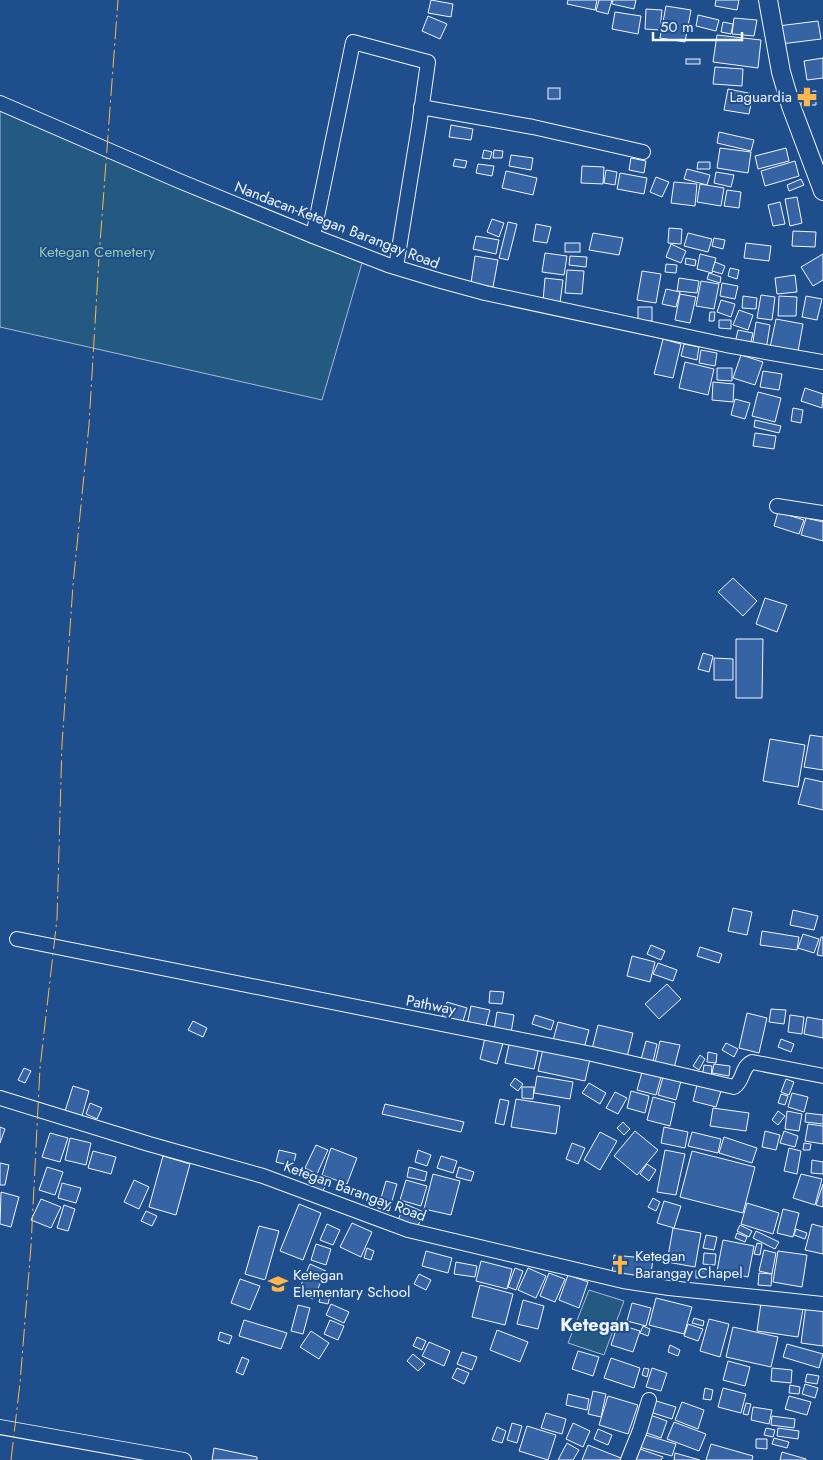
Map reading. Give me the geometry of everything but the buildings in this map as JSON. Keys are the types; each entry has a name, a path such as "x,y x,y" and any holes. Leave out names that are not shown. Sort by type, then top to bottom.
{"main road":[{"path":"768,0 781,72 823,192"}],"street":[{"path":"313,236 353,42 428,62 396,267"},
{"name":"Nandacan-Ketegan Barangay Road","path":"0,103 168,177 313,236 396,267 485,293 726,345 823,362"},
{"path":"421,107 533,127 643,152"},
{"path":"777,506 823,512"},
{"name":"Pathway","path":"17,939 592,1054 734,1087 740,1081 746,1065 752,1062 823,1076"},
{"name":"Ketegan Barangay Road","path":"0,1098 149,1144 263,1176 408,1230 623,1281 669,1288 823,1304"},
{"path":"628,1460 649,1400"},
{"path":"0,1427 184,1460"}],"green space":[{"name":"Ketegan Cemetery","path":"0,108 362,263 322,400 0,327"},
{"path":"589,1290 624,1301 604,1355 568,1343"}],"power":[{"path":"11,1460 20,1383 31,1246 40,1068 57,919 62,744 73,585 89,425 118,0"}],"place":[{"name":"Laguardia","path":"807,97"},
{"name":"Ketegan Barangay Chapel","path":"620,1265"},
{"name":"Ketegan Elementary School","path":"278,1284"}],"district":[{"name":"Ketegan","path":"595,1325"}]}
